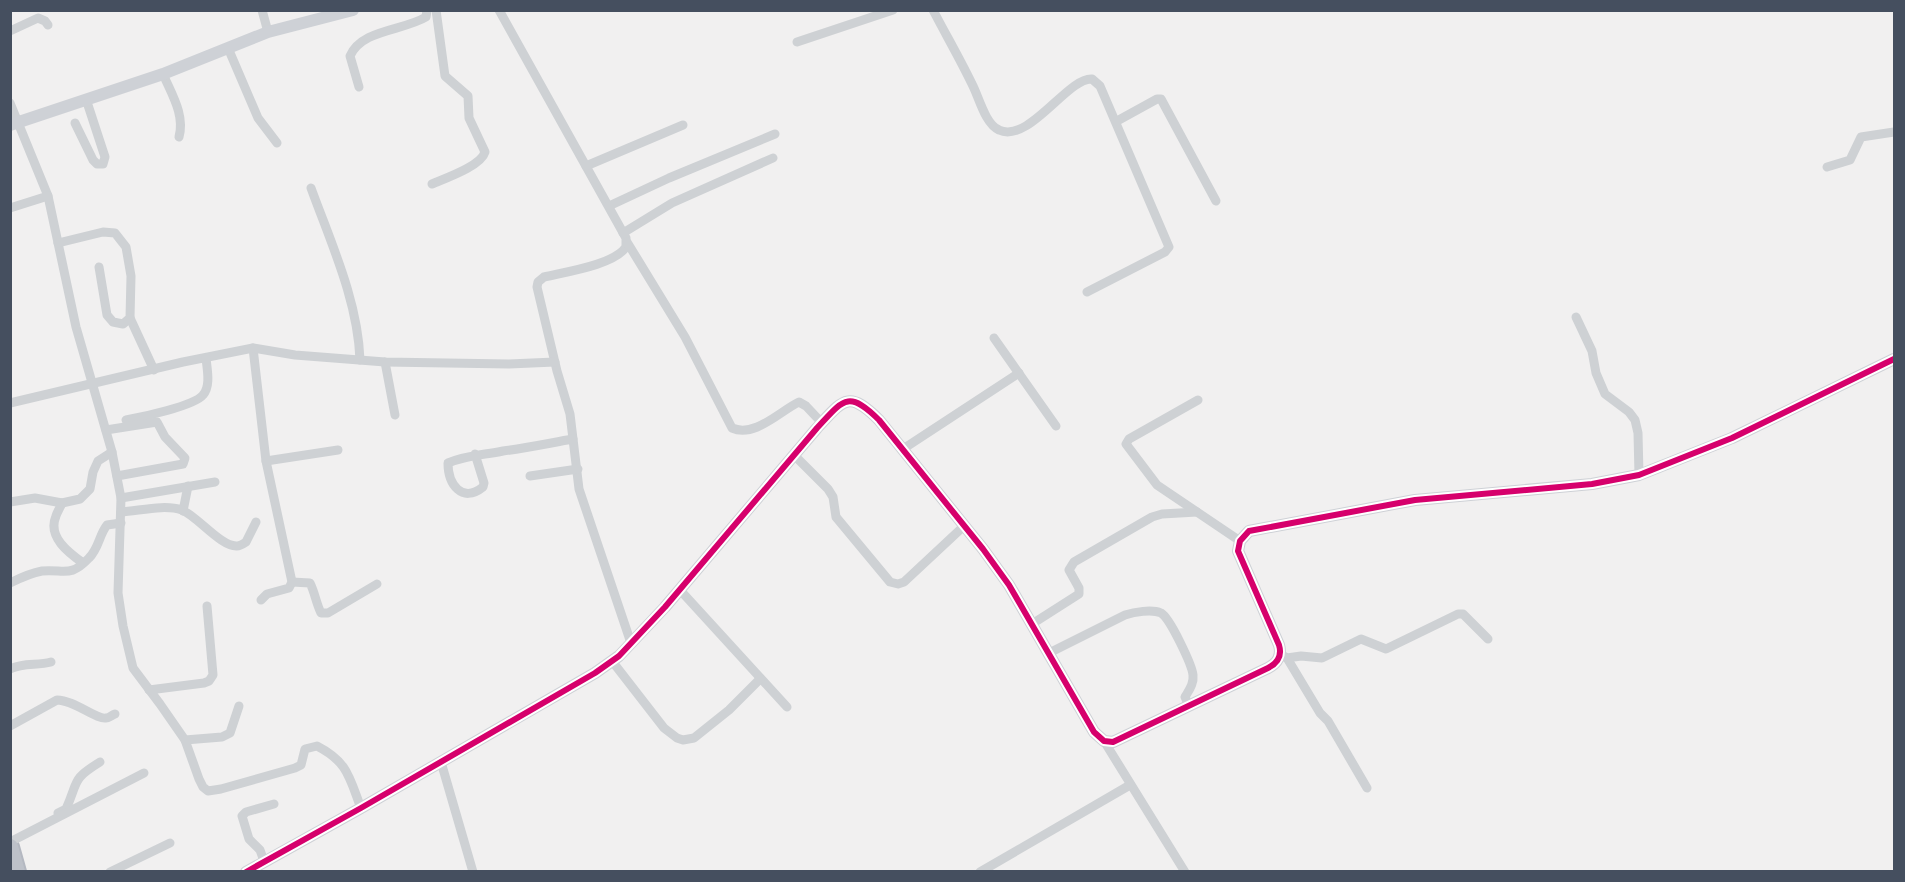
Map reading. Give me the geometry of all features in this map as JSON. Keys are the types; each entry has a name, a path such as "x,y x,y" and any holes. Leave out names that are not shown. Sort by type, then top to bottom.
{"highway":[{"path":"10,848 17,872"}],"street":[{"path":"262,10 268,32"},
{"path":"14,124 163,74 268,32 353,10"},
{"path":"359,87 350,56 355,45 364,39 417,22 426,17 428,10"},
{"path":"432,184 468,168 486,152 469,118 468,96 444,76 436,10"},
{"path":"499,10 627,242 685,337 732,428 740,430 762,426 799,402 822,423"},
{"path":"797,42 893,10"},
{"path":"933,10 973,84 978,100 997,129 1010,132 1025,126 1057,103 1079,82 1089,79 1101,86 1169,247 1165,252 1087,292"},
{"path":"10,31 38,18 48,25"},
{"path":"228,48 258,118 277,143"},
{"path":"163,74 181,116 182,127 179,137"},
{"path":"1117,121 1158,98 1161,99 1216,201"},
{"path":"75,123 93,160 97,164 103,164 105,157 86,99"},
{"path":"10,104 14,124 48,196 76,327 112,452 121,498 118,593 133,668 185,740 203,787 208,790 221,789 295,768 304,760 305,749 317,746 336,757 343,765 362,808"},
{"path":"586,166 683,125"},
{"path":"1827,167 1850,160 1861,138 1894,132"},
{"path":"609,206 776,134"},
{"path":"623,232 672,203 773,158"},
{"path":"311,188 348,292 355,319 360,360"},
{"path":"10,208 48,196"},
{"path":"58,243 103,232 115,233 126,247 131,276 130,318 154,370"},
{"path":"627,242 624,250 616,257 544,277 538,282 538,294 570,414 579,489 631,643"},
{"path":"99,267 107,315 113,322 123,324 130,318"},
{"path":"1576,317 1592,351 1596,373 1605,394 1629,412 1635,420 1638,433 1639,475"},
{"path":"994,338 1056,426"},
{"path":"253,348 266,461 292,582 289,588 267,594 261,600"},
{"path":"10,403 253,348 295,355 385,362 509,364 555,362"},
{"path":"126,420 175,407 204,395 207,385 206,358"},
{"path":"1367,788 1328,721 1320,713 1283,656 1240,556 1240,540 1244,535 1255,528 1415,500 1581,485 1639,475 1741,434 1894,358"},
{"path":"385,362 395,415"},
{"path":"903,449 1019,373"},
{"path":"1198,400 1129,439 1126,444 1153,482 1240,540"},
{"path":"246,872 362,808 612,661 680,590 836,408 845,402 855,401 864,405 903,449 964,525 1008,585 1094,732 1104,741 1185,872"},
{"path":"106,430 157,422 165,437 185,458 183,464 117,476"},
{"path":"475,454 484,483 483,487 470,493 458,490 452,485 448,476 448,463 475,454 500,452 573,439"},
{"path":"266,461 338,450"},
{"path":"10,502 35,498 62,503 80,499 90,489 98,461 112,452"},
{"path":"794,455 828,489 833,497 836,517 891,582 898,584 904,582 964,525"},
{"path":"530,476 578,469"},
{"path":"121,498 215,482"},
{"path":"183,511 188,486"},
{"path":"62,503 54,519 57,536 65,551 83,563"},
{"path":"121,512 174,508 191,514 228,544 237,546 246,542 256,522"},
{"path":"1032,624 1079,594 1080,588 1069,570 1074,562 1152,517 1162,514 1197,513"},
{"path":"10,583 40,571 70,572 91,556 99,543 101,532 107,525 121,523"},
{"path":"292,582 310,583 315,591 321,613 328,613 377,584"},
{"path":"680,590 787,707"},
{"path":"149,690 209,681 213,675 207,606"},
{"path":"1049,653 1125,615 1158,612 1167,619 1192,669 1193,681 1185,697 1189,706"},
{"path":"1104,741 1117,741 1273,666 1283,656 1322,658 1361,639 1386,649 1458,614 1463,614 1488,639"},
{"path":"612,661 664,728 676,738 683,740 694,738 729,710 760,679"},
{"path":"10,669 21,663 42,665 51,662"},
{"path":"10,726 57,700 75,704 98,717 106,718 115,714"},
{"path":"185,740 222,737 230,733 239,706"},
{"path":"10,842 66,809 72,789 80,775 100,762"},
{"path":"441,762 473,872"},
{"path":"23,834 144,773"},
{"path":"980,872 1130,785"},
{"path":"264,861 260,850 249,839 242,816 246,812 274,804"},
{"path":"110,872 170,843"}],"cycle path":[{"path":"246,872 595,673 619,656 665,607 817,428 833,411 846,402 860,404 879,420 983,549 1009,585 1094,732 1104,741 1113,742 1268,668 1277,661 1280,652 1279,645 1238,551 1240,541 1249,531 1415,500 1592,484 1639,475 1732,438 1894,359"}]}
